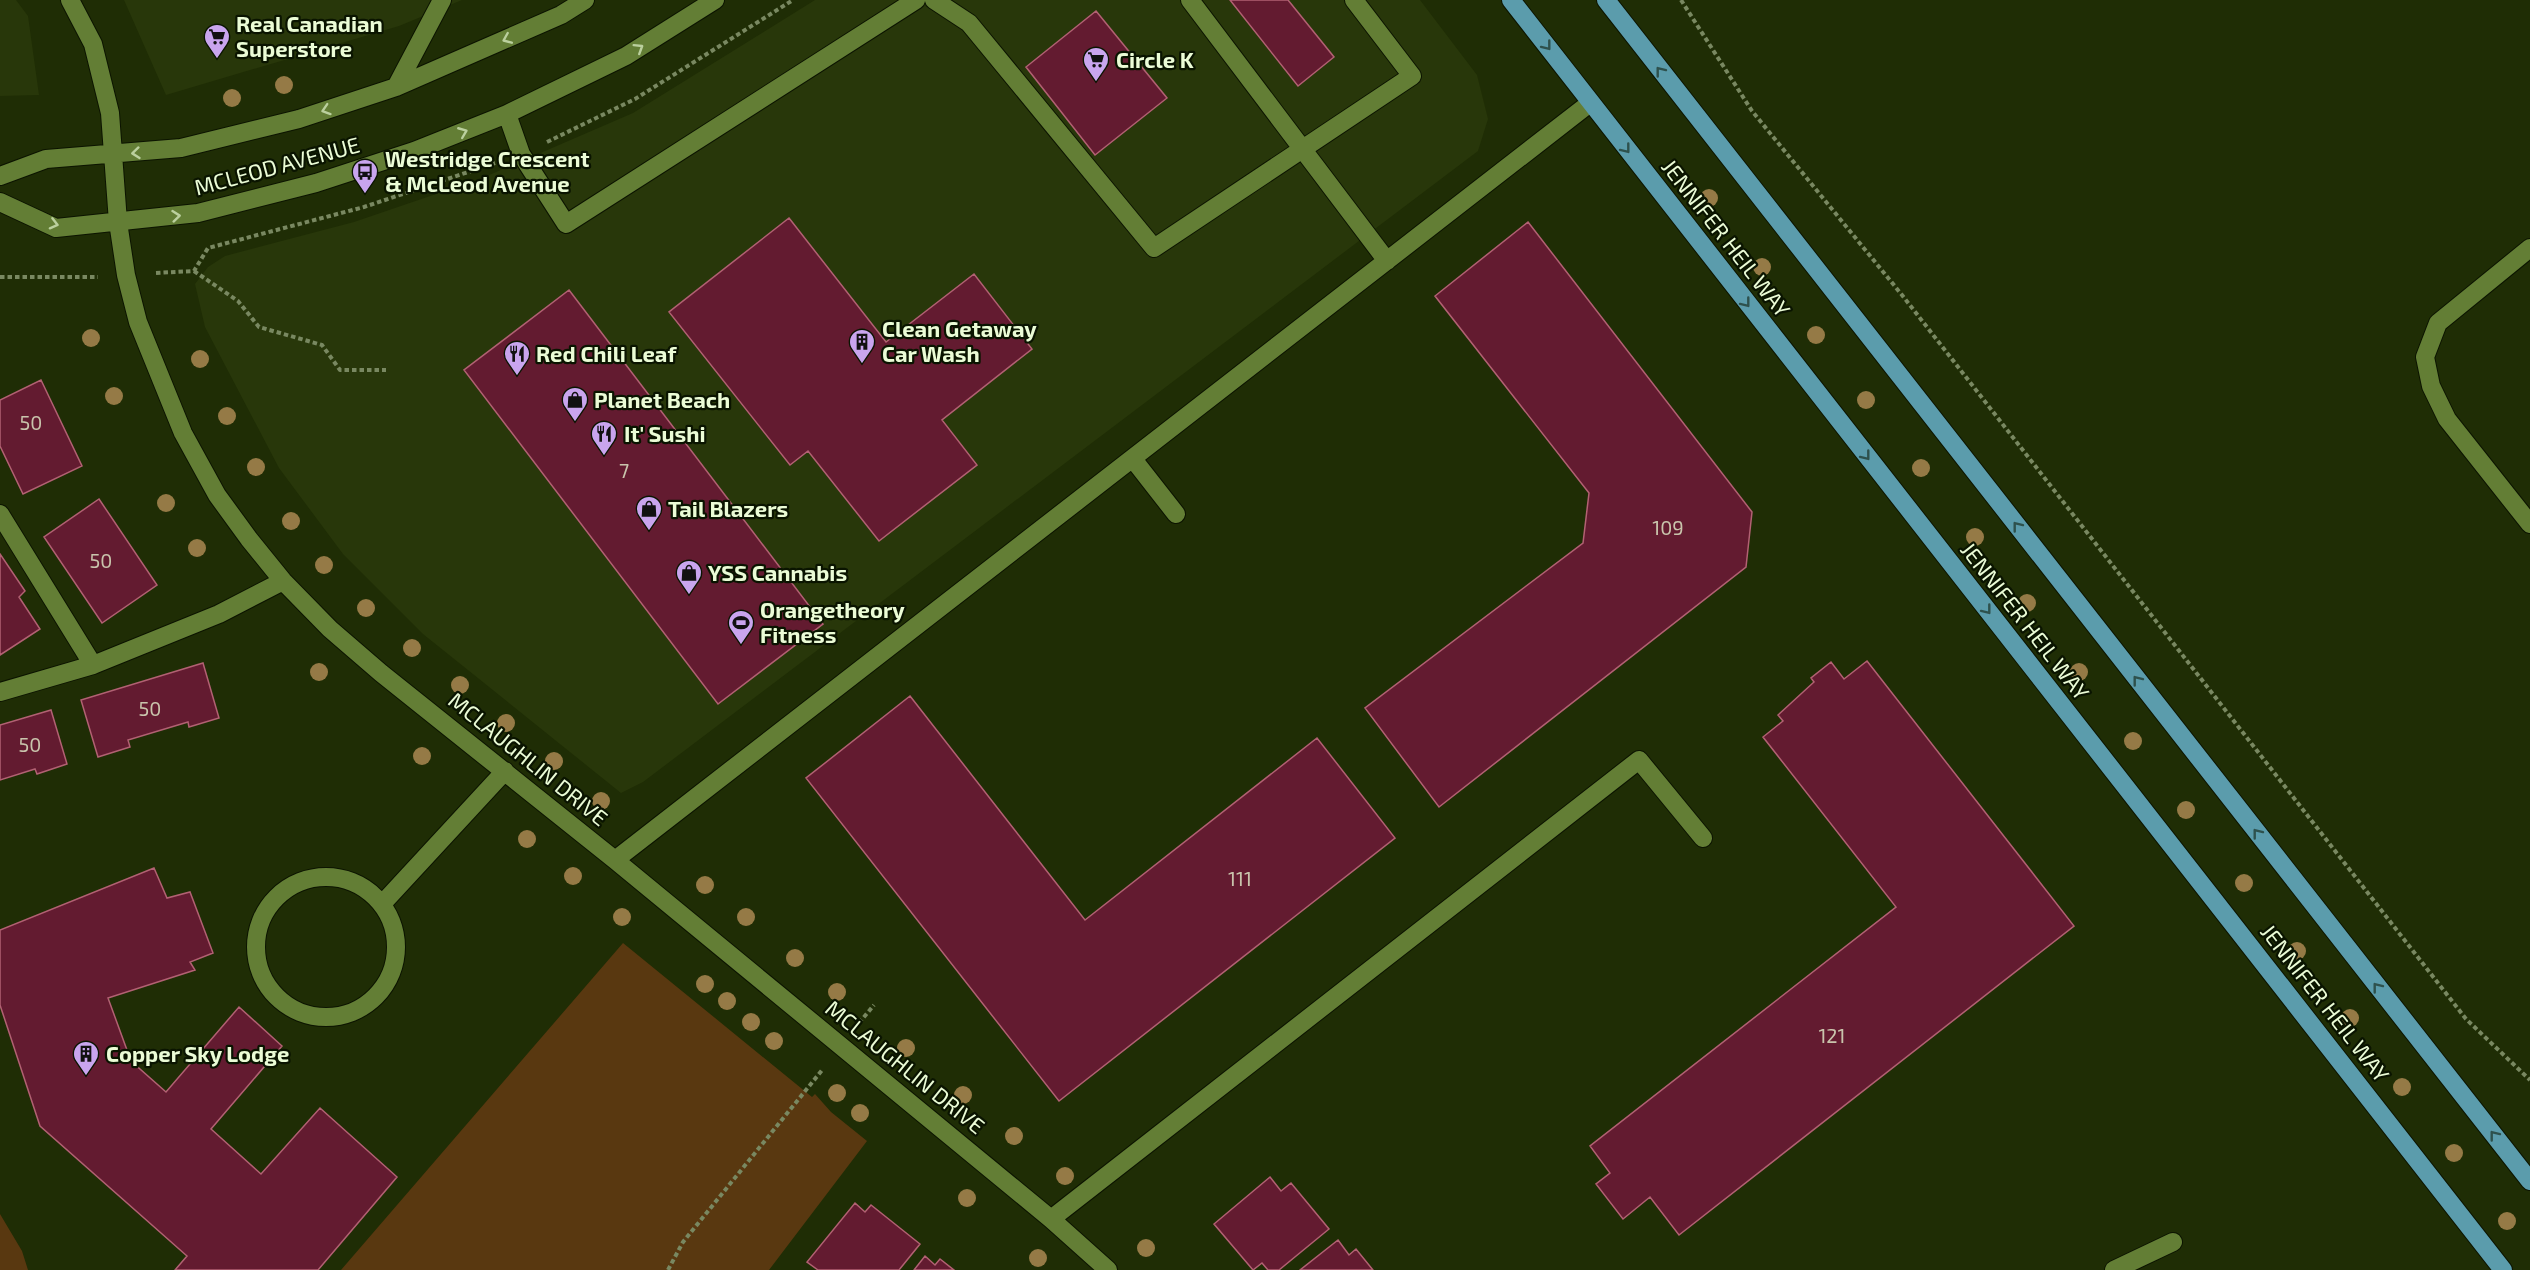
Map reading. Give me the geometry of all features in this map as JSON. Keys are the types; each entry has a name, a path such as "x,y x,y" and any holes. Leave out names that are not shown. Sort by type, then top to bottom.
{"main road":[{"name":"JENNIFER HEIL WAY","path":"1511,0 2503,1270"},
{"path":"1606,0 2530,1181"}],"street":[{"name":"MCLAUGHLIN DRIVE","path":"70,0 93,44 110,113 118,222 126,275 138,322 183,433 217,495 283,581 330,629 381,673 615,860 1051,1219 1108,1270"},
{"path":"396,87 442,0"},
{"name":"MCLEOD AVENUE","path":"0,176 46,159 112,155 192,145 299,119 396,87 561,15 585,0"},
{"name":"MCLEOD AVENUE","path":"0,202 56,228 198,213 316,183 414,151 507,114 626,56 715,0"},
{"path":"507,114 521,154 566,224 916,0"},
{"path":"934,0 969,23 1154,249 1412,76 1354,0"},
{"path":"1190,0 1387,261"},
{"path":"615,860 1590,103"},
{"path":"2530,248 2438,323 2425,357 2431,386 2447,419 2530,524"},
{"path":"1132,459 1176,514"},
{"path":"0,514 93,665"},
{"path":"0,692 93,665 219,614 283,581"},
{"path":"1051,1219 1639,760 1702,838"},
{"path":"382,903 505,771"},
{"path":"332,876 360,885 382,903 396,930 396,960 385,987 364,1008 336,1018 306,1016 280,1002 262,978 255,950 261,920 277,896 302,880 332,876"},
{"path":"2114,1270 2173,1242"}],"path":[{"path":"635,99 793,0"},
{"path":"1681,0 1752,111 1902,295 2466,1019 2530,1080"},
{"path":"194,271 238,301 260,327 322,345 340,370 386,370"},
{"path":"668,1270 683,1242 809,1086"}],"shaded area":[{"path":"0,0 16,0 28,16 39,95 0,96"},
{"name":"Real Canadian Superstore","path":"124,0 462,0 399,26 166,95"},
{"path":"815,0 1420,0 1477,75 1488,119 1478,151 643,782 621,793 423,634 343,554 279,468 205,327 195,284 208,267 225,256 354,222 480,179 633,113"},
{"path":"623,943 812,1097 815,1094 831,1112 867,1141 769,1270 341,1270"},
{"path":"0,1214 22,1251 28,1270 0,1270"}],"building":[{"path":"1230,0 1288,0 1334,57 1298,86"},
{"name":"Circle K","path":"1096,11 1167,98 1095,155 1026,67"},
{"name":"Clean Getaway Car Wash","path":"789,218 886,342 974,274 1032,349 942,420 977,465 879,541 808,451 790,465 669,312"},
{"path":"1528,222 1752,512 1746,567 1439,807 1365,708 1583,543 1589,493 1435,296"},
{"path":"569,290 823,624 718,704 464,370"},
{"path":"41,380 82,466 23,494 0,446 0,400"},
{"path":"99,499 157,585 102,623 44,537"},
{"path":"0,554 25,591 19,597 40,629 0,655"},
{"path":"1867,661 2074,926 1679,1235 1650,1197 1623,1219 1596,1184 1610,1173 1590,1146 1896,907 1763,737 1783,721 1778,715 1814,682 1811,678 1831,662 1844,679"},
{"path":"203,663 219,718 189,727 188,722 128,740 130,747 98,757 81,700"},
{"path":"910,696 1085,920 1317,738 1395,838 1059,1101 806,778"},
{"path":"51,710 67,764 37,774 35,769 0,780 0,725"},
{"name":"Copper Sky Lodge","path":"154,868 167,898 190,892 213,953 190,962 195,970 108,998 131,1061 166,1092 239,1007 282,1046 211,1129 261,1174 320,1108 397,1177 318,1270 175,1270 187,1256 40,1126 0,1005 0,930"},
{"path":"1270,1177 1281,1191 1291,1183 1329,1229 1279,1270 1268,1270 1262,1263 1253,1270 1214,1224"},
{"path":"855,1203 865,1212 871,1205 920,1244 899,1270 818,1270 807,1262"},
{"path":"1338,1240 1349,1255 1356,1249 1373,1270 1300,1270"},
{"path":"925,1256 935,1265 940,1259 954,1270 914,1270"}],"place":[{"name":"Real Canadian Superstore","path":"217,60"},
{"name":"Circle K","path":"1096,83"},
{"name":"Westridge Crescent & McLeod Avenue","path":"365,195"},
{"name":"Clean Getaway Car Wash","path":"862,365"},
{"name":"Red Chili Leaf","path":"517,377"},
{"name":"Planet Beach","path":"575,423"},
{"name":"It' Sushi","path":"604,457"},
{"name":"Tail Blazers","path":"649,532"},
{"name":"YSS Cannabis","path":"689,596"},
{"name":"Orangetheory Fitness","path":"741,646"},
{"name":"Copper Sky Lodge","path":"86,1077"}]}
